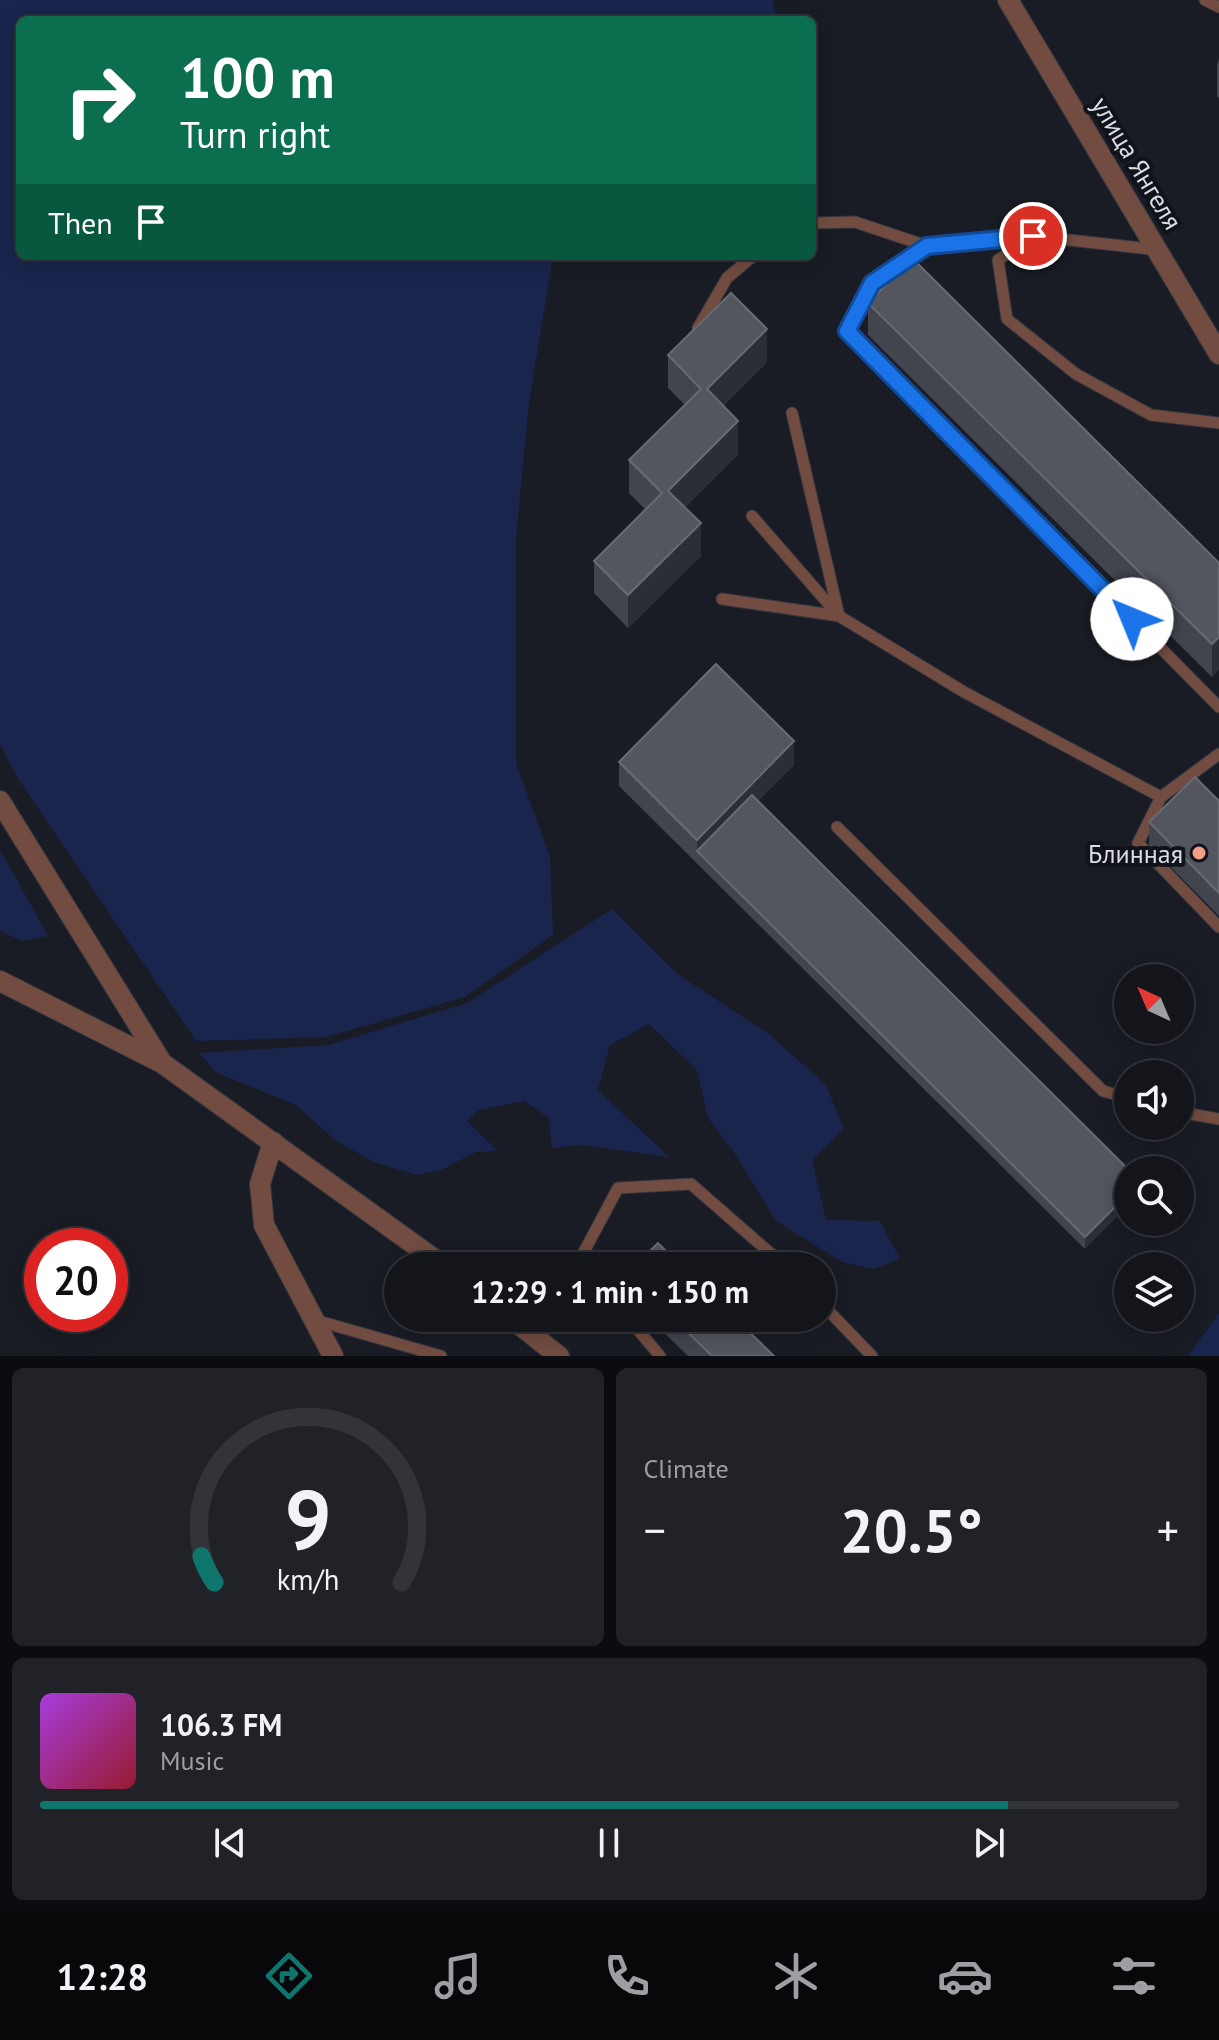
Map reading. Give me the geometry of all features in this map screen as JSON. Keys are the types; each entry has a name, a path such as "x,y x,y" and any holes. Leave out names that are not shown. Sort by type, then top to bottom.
{"street":[{"name":"улица Янгеля","path":"1008,0 1216,344"},
{"path":"0,801 162,1063"},
{"path":"0,981 162,1063 425,1252"},
{"path":"273,1142 260,1184 264,1225 310,1319 333,1356"},
{"path":"529,1332 559,1356"}],"lane":[{"path":"1205,0 1219,7"},
{"path":"816,223 855,222 927,246 1033,236 1160,250"},
{"path":"1033,236 998,260 1007,319 1076,374 1151,415 1219,423"},
{"path":"927,246 872,283 847,331 1219,707"},
{"path":"698,328 727,278 748,260"},
{"path":"792,413 839,616"},
{"path":"752,516 839,616 964,692 1161,797"},
{"path":"722,599 839,616"},
{"path":"1219,754 1161,797 1138,843 1219,927"},
{"path":"837,827 1103,1091 1114,1094"},
{"path":"1194,1115 1219,1119"},
{"path":"584,1252 618,1188 691,1184 769,1252"},
{"path":"310,1319 441,1356"},
{"path":"836,1319 872,1356"},
{"path":"640,1332 660,1356"}],"shaded area":[{"path":"0,0 772,0 777,16 16,16 16,260 552,260 529,403 516,538 516,763 550,857 553,935 465,997 326,1037 196,1041 19,780 0,744"},
{"path":"0,852 48,936 22,941 0,931"},
{"path":"612,909 676,973 770,1035 826,1085 844,1129 812,1160 826,1220 880,1221 900,1259 874,1269 842,1262 836,1258 836,1252 826,1252 776,1221 733,1151 708,1118 697,1070 649,1024 610,1045 598,1090 669,1157 581,1145 552,1148 549,1118 524,1101 478,1110 467,1121 498,1151 476,1152 441,1170 417,1175 374,1162 336,1141 296,1105 217,1073 199,1053 329,1045 467,1003"},
{"path":"1219,1313 1219,1356 1188,1356"}],"building":[{"path":"912,258 1219,563 1219,637 1212,644 868,303"},
{"path":"731,293 767,329 707,389 738,421 668,491 701,523 628,595 594,561 662,493 629,460 701,389 668,355"},
{"path":"716,664 794,741 697,840 619,762"},
{"path":"1195,777 1219,801 1219,893 1149,822"},
{"path":"752,795 1115,1156 1114,1208 1085,1237 697,851"},
{"path":"658,1243 667,1252 649,1252"},
{"path":"687,1332 749,1332 774,1356 712,1356"}],"place":[{"name":"Блинная","path":"1199,853"}],"route":[{"path":"1033,236 927,246 872,283 847,331 1132,619"}]}
